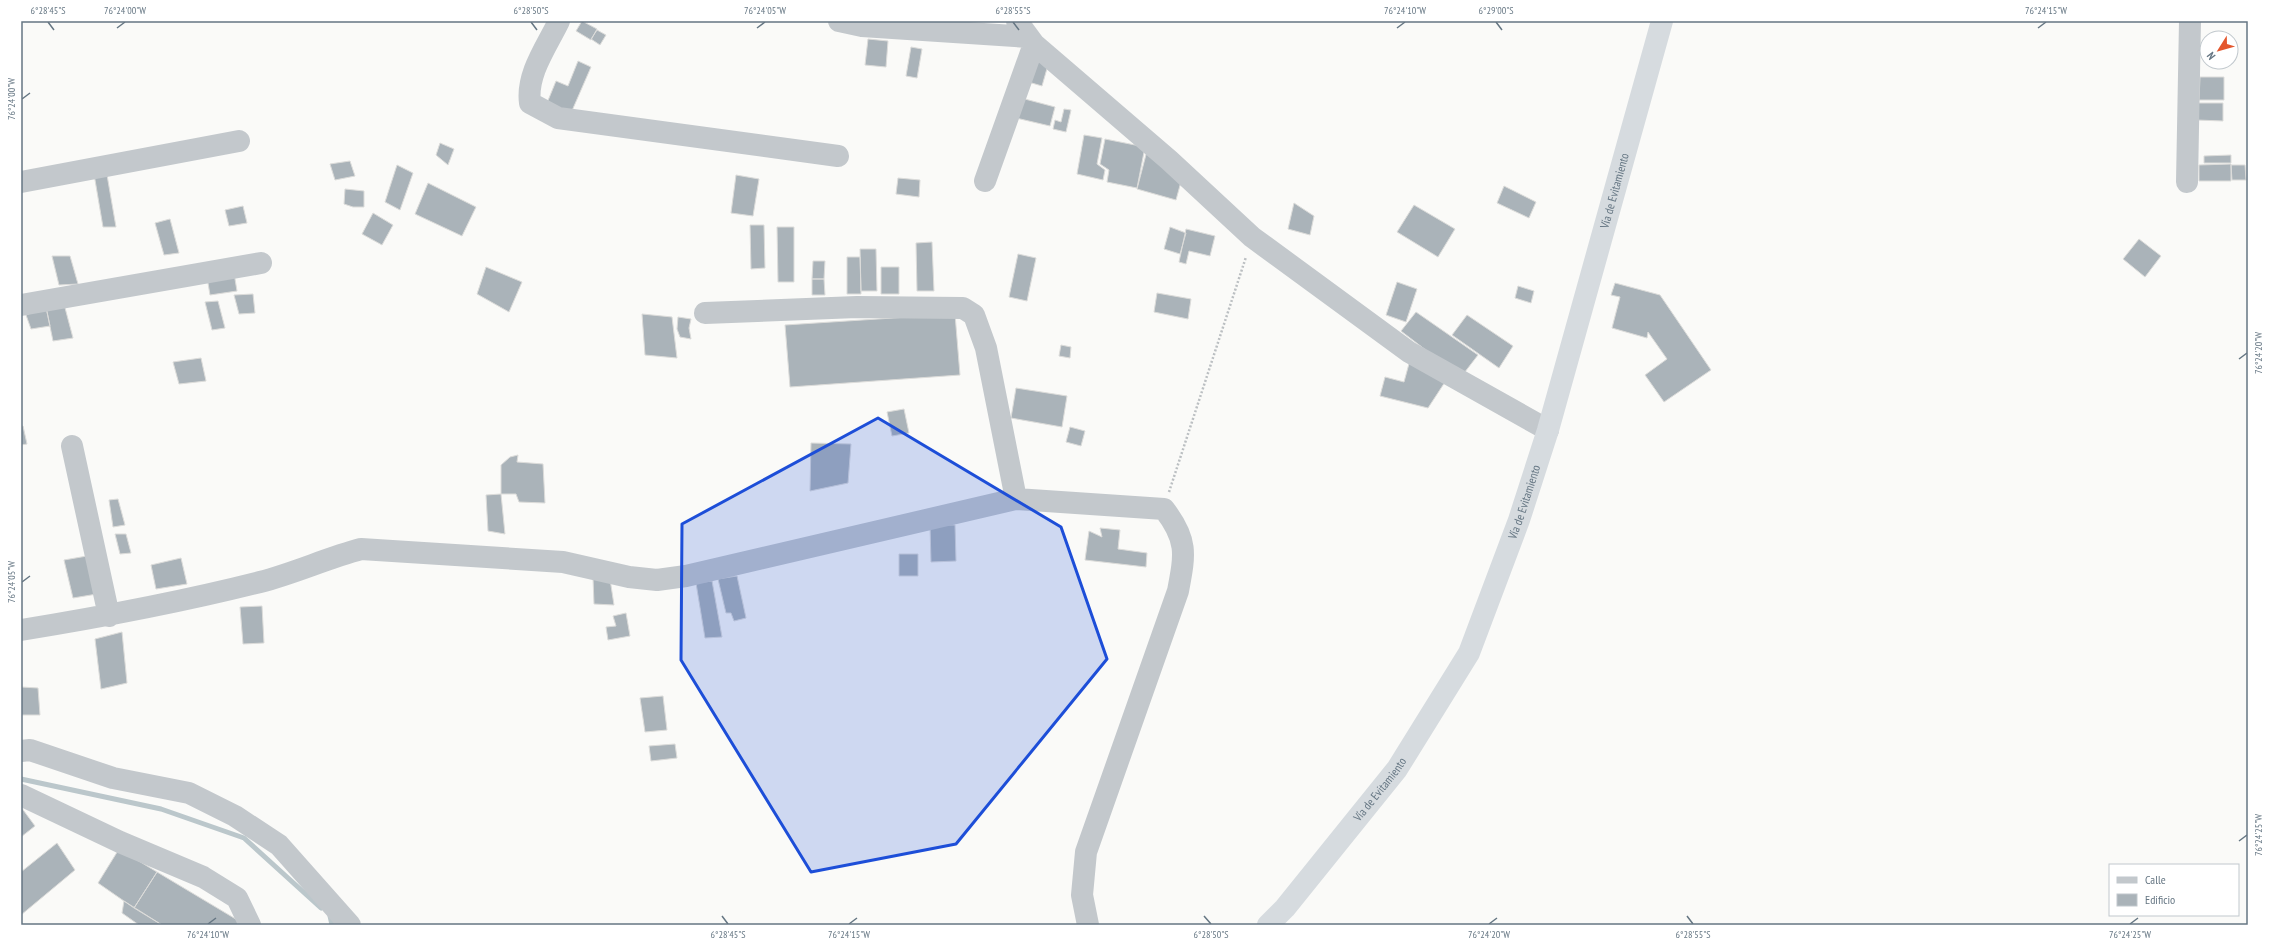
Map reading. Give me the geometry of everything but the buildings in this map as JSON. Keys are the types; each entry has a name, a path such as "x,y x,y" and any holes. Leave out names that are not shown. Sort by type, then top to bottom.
{"highway":[{"name":"Vía de Evitamiento","path":"1268,925 1285,908 1396,769 1469,653 1519,520 1548,430 1662,21"}],"street":[{"path":"560,21 532,75 528,91 530,103 558,118 838,156"},
{"path":"840,21 862,26 1026,34 1169,160 1252,237 1409,352 1548,430"},
{"path":"2187,182 2190,21"},
{"path":"985,181 1026,34"},
{"path":"21,182 239,141"},
{"path":"21,305 261,263"},
{"path":"705,313 872,307 963,308 974,315 986,348 1016,499"},
{"path":"72,446 109,616"},
{"path":"21,630 109,616 261,582 335,556 361,549 563,562 629,577 657,580 686,576 1016,499 1164,509 1178,527 1183,547 1182,568 1178,591 1086,852 1082,895 1088,925"},
{"path":"21,751 30,750 113,778 189,793 235,816 279,845 350,925"},
{"path":"21,795 120,842 203,877 237,898 250,925"}],"path":[{"path":"1164,509 1252,237"}],"highlighted area":[{"path":"878,418 1061,527 1107,659 956,844 811,872 681,660 682,524"}],"waterway":[{"path":"21,779 161,809 244,838 321,908"},
{"path":"330,916 332,925"}]}
